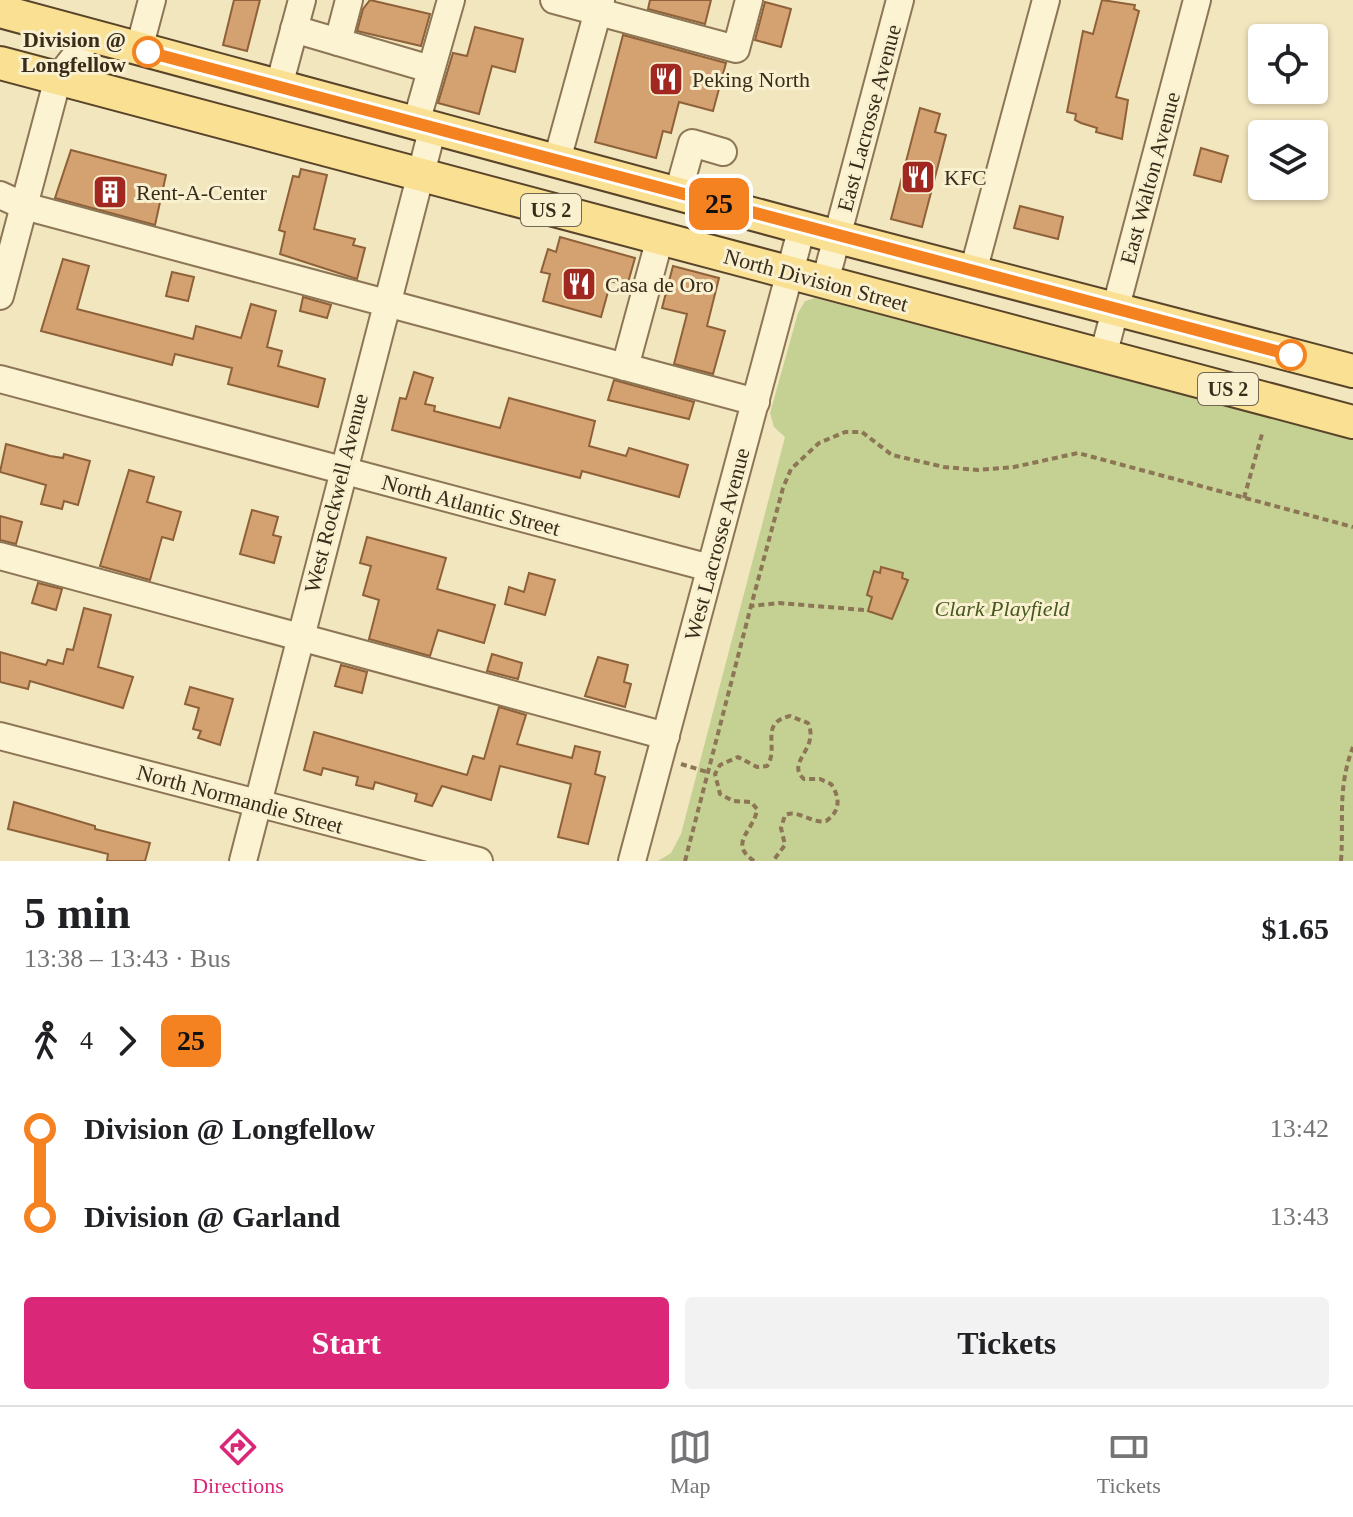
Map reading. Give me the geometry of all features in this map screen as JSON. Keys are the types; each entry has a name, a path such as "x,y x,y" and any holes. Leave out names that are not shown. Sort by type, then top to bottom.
{"main road":[{"name":"US 2","path":"0,9 838,237 1353,371"},
{"name":"North Division Street","path":"0,63 1353,422"}],"street":[{"path":"0,9 2,0"},
{"path":"139,49 152,0"},
{"path":"279,86 302,0"},
{"path":"338,42 349,0"},
{"name":"West Rockwell Avenue","path":"243,861 341,470 420,174 424,125 451,0"},
{"path":"554,0 599,6 736,49 749,0"},
{"name":"East Lacrosse Avenue","path":"825,282 900,0"},
{"path":"973,272 1046,0"},
{"name":"East Walton Avenue","path":"1103,356 1197,0"},
{"path":"557,160 599,6"},
{"path":"294,29 420,66"},
{"path":"0,296 12,200 58,78 91,36"},
{"path":"678,193 692,143 723,152"},
{"path":"12,200 756,402"},
{"name":"West Lacrosse Avenue","path":"632,861 802,227"},
{"path":"625,367 660,238"},
{"name":"North Atlantic Street","path":"0,379 710,568"},
{"path":"0,556 300,638 663,747"},
{"name":"North Normandie Street","path":"0,736 479,861"}],"path":[{"path":"685,861 783,488 791,469 819,443 845,432 862,432 892,455 944,467 978,470 1014,467 1078,453 1353,527"},
{"path":"1244,498 1262,434"},
{"path":"751,606 779,603 864,610"},
{"path":"754,861 743,852 741,844 757,809 751,802 733,801 720,794 715,774 720,765 738,757 757,767 767,766 773,754 769,736 773,726 790,716 808,723 811,742 796,766 797,772 804,779 831,784 837,792 837,808 832,817 819,822 798,814 785,815 781,828 785,845 773,861"},
{"path":"663,747 715,774"},
{"path":"1341,861 1340,796 1353,747"}],"green space":[{"name":"Clark Playfield","path":"815,298 1353,439 1353,861 658,861 671,853 681,834 785,437 774,427 770,413 798,313 805,301"}],"building":[{"path":"234,0 260,0 247,51 223,45"},
{"path":"370,0 430,14 421,46 357,31 363,9"},
{"path":"650,0 711,0 705,24 648,9"},
{"path":"1102,0 1135,5 1134,9 1139,11 1116,97 1128,100 1122,139 1096,132 1097,128 1075,120 1076,114 1067,112 1083,31 1093,34"},
{"path":"765,2 791,9 781,47 755,40"},
{"path":"475,27 523,39 515,72 492,66 479,114 438,103 453,53 467,56"},
{"name":"Peking North","path":"623,35 726,63 713,111 679,102 671,133 663,131 656,158 595,142"},
{"name":"KFC","path":"920,108 940,114 935,132 946,135 922,227 891,219"},
{"path":"1201,148 1228,156 1221,182 1194,175"},
{"name":"Rent-A-Center","path":"71,150 166,175 155,225 55,198"},
{"path":"301,169 327,175 314,229 355,239 353,245 365,248 357,279 280,254 285,232 279,230 293,176 299,177"},
{"path":"1020,206 1063,217 1058,239 1014,228"},
{"name":"Casa de Oro","path":"560,237 635,258 627,286 611,281 601,317 543,301 550,274 541,272 548,249 556,252"},
{"path":"63,259 89,266 77,309 193,339 196,326 241,338 251,304 276,311 267,347 282,351 278,366 325,379 318,407 228,384 232,368 175,354 172,365 41,331"},
{"path":"673,266 719,278 707,326 725,331 713,374 674,364 687,314 662,308"},
{"path":"172,272 194,277 188,301 166,296"},
{"path":"303,297 331,305 327,318 300,311"},
{"path":"414,372 433,378 425,404 435,406 434,411 500,428 509,398 595,421 589,446 626,456 629,448 688,465 679,497 582,471 580,478 392,430 400,398 406,399"},
{"path":"614,380 694,402 689,419 608,400"},
{"path":"6,444 50,456 63,458 64,454 90,461 78,505 64,501 62,509 41,504 46,485 0,472"},
{"path":"129,470 154,477 147,502 181,512 173,540 162,537 150,580 100,566"},
{"path":"252,510 278,517 273,535 281,537 274,563 240,554"},
{"path":"0,516 22,522 16,544 0,540"},
{"path":"367,537 446,558 437,589 495,605 484,643 438,630 430,656 369,639 379,600 363,595 371,566 360,563"},
{"path":"881,567 903,573 902,578 908,580 892,619 868,611 872,597 867,595 874,571 880,573"},
{"path":"529,573 555,580 545,615 505,604 509,587 524,592"},
{"path":"38,583 62,589 56,610 32,603"},
{"path":"84,608 111,615 98,667 133,677 123,708 30,681 28,689 0,682 0,652 46,665 48,660 63,664 67,649 73,650"},
{"path":"492,654 522,663 518,679 487,671"},
{"path":"598,657 628,665 624,682 631,684 625,707 585,696"},
{"path":"341,665 367,672 362,693 335,686"},
{"path":"190,687 233,699 220,745 198,738 201,731 193,729 199,708 185,704"},
{"path":"499,707 526,715 517,744 572,758 575,746 600,752 595,774 605,777 588,844 558,837 571,784 500,766 491,800 442,786 432,806 415,801 417,794 375,782 373,789 356,785 358,777 323,768 321,775 304,770 314,732 467,775 473,756 484,759"},
{"path":"14,802 95,826 95,829 150,843 145,861 107,861 108,854 8,829"}],"bus line":[{"name":"25","path":"148,52 1291,355"}],"place":[{"name":"Division @ Longfellow","path":"148,52"},
{"name":"Peking North","path":"666,79"},
{"name":"KFC","path":"918,177"},
{"name":"Rent-A-Center","path":"110,192"},
{"name":"Casa de Oro","path":"579,284"}]}
